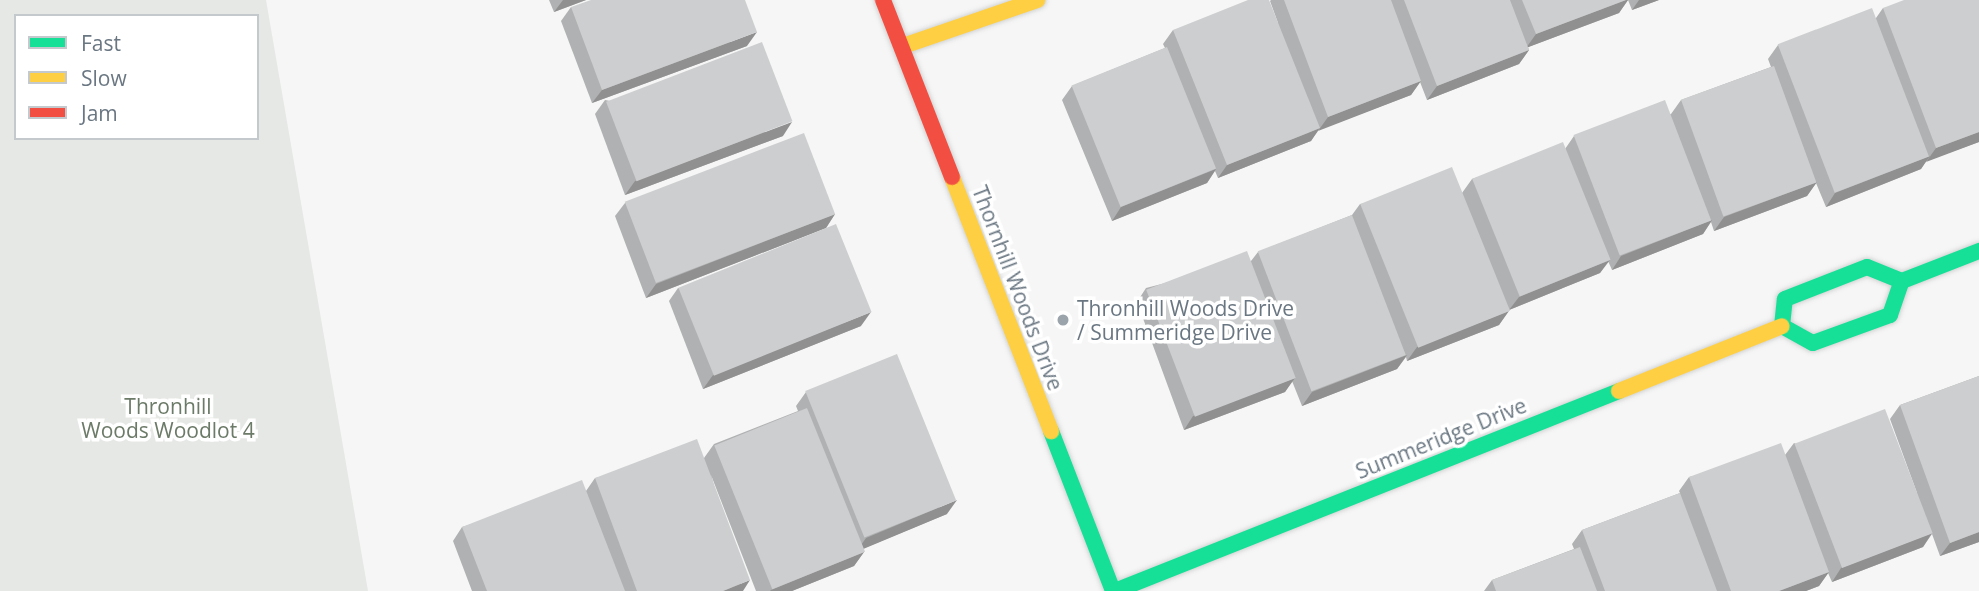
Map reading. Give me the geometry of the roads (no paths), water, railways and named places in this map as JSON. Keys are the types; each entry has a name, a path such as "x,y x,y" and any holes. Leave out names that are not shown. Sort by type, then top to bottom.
{"street":[{"name":"Thornhill Woods Drive","path":"883,0 1114,591"},
{"path":"903,46 1037,0"},
{"path":"1902,281 1890,315 1813,343 1783,326 1785,299 1867,267 1902,281 1979,251"},
{"name":"Summeridge Drive","path":"1114,591 1783,326"}],"place":[{"name":"Thronhill Woods Drive / Summeridge Drive","path":"1063,320"}],"park label":[{"name":"Thronhill Woods Woodlot 4","path":"168,418"}]}
